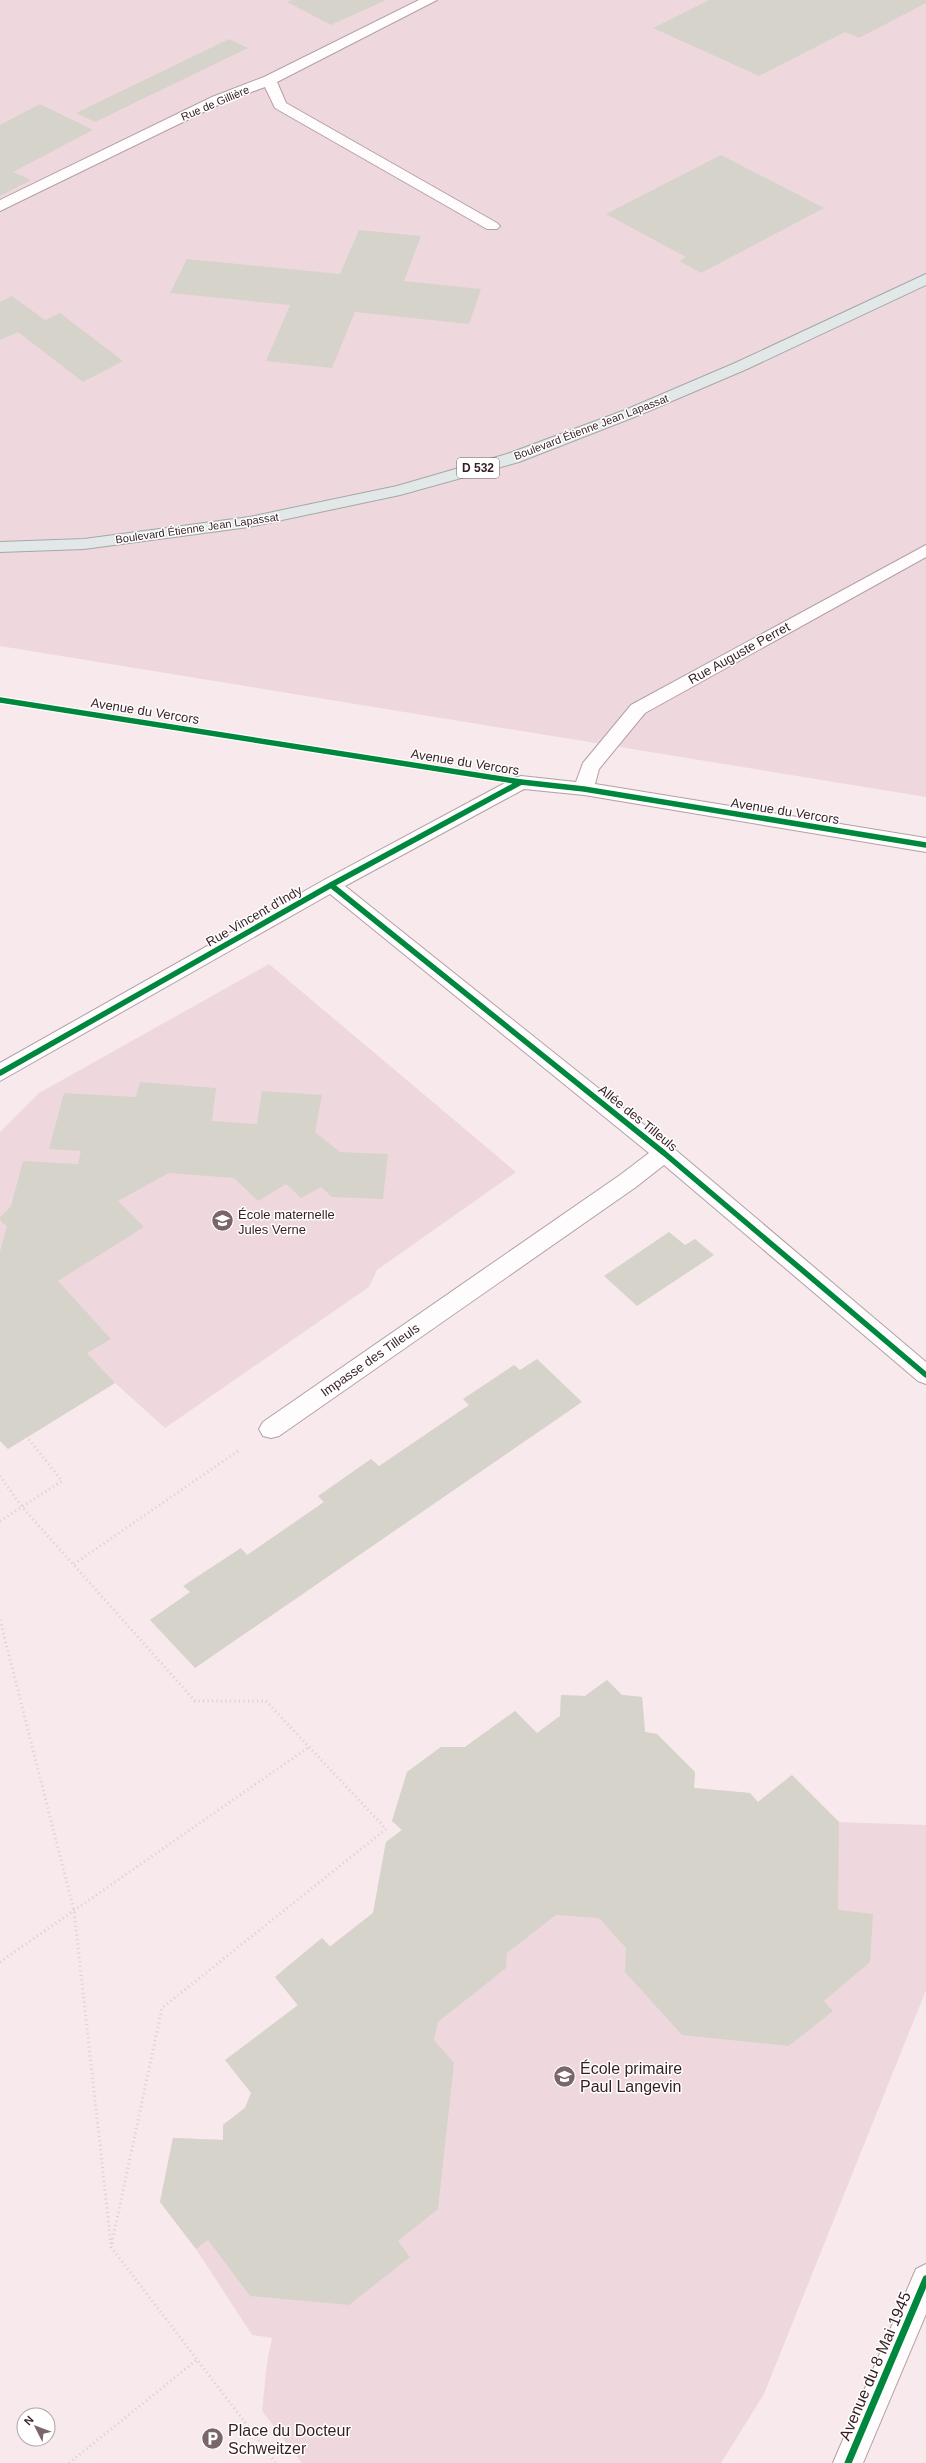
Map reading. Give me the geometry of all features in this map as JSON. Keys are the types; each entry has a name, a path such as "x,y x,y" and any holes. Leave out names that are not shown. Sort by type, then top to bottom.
{"main road":[{"name":"Boulevard Étienne Jean Lapassat","path":"0,547 84,544 249,522 400,490 513,458 631,413 741,366 926,278"}],"street":[{"name":"Rue de Gillière","path":"0,206 217,100 269,80 430,0"},
{"path":"269,80 280,105 492,226"},
{"name":"Rue Auguste Perret","path":"584,789 590,767 638,709 926,550"},
{"name":"Avenue du Vercors","path":"521,782 584,789 926,845"},
{"name":"Rue Vincent d'Indy","path":"0,1072 331,884 521,782"},
{"name":"Allée des Tilleuls","path":"331,884 664,1153 926,1375"},
{"name":"Impasse des Tilleuls","path":"271,1428 628,1181 664,1153"},
{"name":"Avenue du 8 Mai 1945","path":"848,2463 926,2279"}],"path":[{"path":"74,1564 271,1428"},
{"path":"0,1521 62,1480 27,1437"},
{"path":"0,1476 22,1507 195,1701 266,1701 386,1829 162,2008 111,2247"},
{"path":"0,1620 74,1911 111,2247 276,2463"},
{"path":"0,1962 310,1747"},
{"path":"69,2463 198,2359"}],"shaded area":[{"path":"0,0 926,0 926,797 0,646"},
{"name":"École maternelle Jules Verne","path":"269,964 516,1172 377,1270 369,1287 165,1428 115,1383 8,1449 0,1441 0,1132 39,1093"},
{"name":"École primaire Paul Langevin","path":"607,1680 622,1695 642,1697 645,1732 657,1734 695,1772 694,1788 750,1793 758,1802 792,1775 839,1822 926,1825 926,1990 764,2394 721,2463 302,2463 262,2411 267,2363 272,2338 252,2335 196,2249 160,2202 173,2138 223,2140 223,2125 245,2108 298,2006 275,1977 322,1938 330,1946 373,1913 386,1842 402,1830 392,1821 407,1772 441,1747 465,1747 515,1711 537,1733 560,1716 561,1695 585,1696"}],"building":[{"path":"292,0 386,0 331,25 287,2"},
{"path":"709,0 926,0 926,3 859,38 845,32 759,76 653,28"},
{"path":"229,39 248,48 95,122 76,113"},
{"path":"40,104 93,130 13,172 31,180 0,196 0,125"},
{"path":"721,155 824,208 701,273 679,261 686,257 606,214"},
{"path":"359,230 421,236 404,281 481,289 469,324 355,312 332,368 266,361 290,305 170,293 187,259 340,274"},
{"path":"12,296 45,320 60,313 123,361 83,382 18,332 0,340 0,302"},
{"path":"140,1082 216,1088 212,1121 257,1124 262,1091 322,1095 315,1132 340,1152 388,1154 383,1199 332,1197 321,1187 301,1198 286,1184 258,1201 234,1178 169,1173 118,1201 144,1227 58,1281 111,1339 87,1353 115,1383 8,1449 0,1441 0,1252 7,1226 1,1222 0,1217 11,1206 23,1161 78,1164 81,1151 49,1149 64,1093 136,1097"},
{"path":"669,1232 685,1245 695,1239 714,1255 637,1306 604,1276"},
{"path":"537,1359 582,1402 195,1668 150,1620 190,1592 183,1586 241,1548 247,1555 324,1502 318,1496 371,1459 379,1466 469,1405 463,1399 514,1365 520,1370"},
{"path":"607,1680 622,1695 642,1697 645,1732 657,1734 695,1772 694,1788 750,1793 758,1802 792,1775 839,1822 838,1910 873,1914 870,1962 824,2001 833,2011 789,2046 682,2035 625,1972 626,1948 599,1918 556,1915 507,1953 506,1968 438,2022 434,2040 454,2063 438,2209 398,2241 410,2257 349,2305 250,2296 208,2240 196,2249 160,2202 173,2138 223,2140 223,2125 245,2108 251,2093 225,2060 298,2005 275,1977 322,1938 330,1947 373,1913 386,1842 402,1830 392,1821 407,1772 441,1747 465,1747 515,1711 537,1733 560,1716 561,1695 585,1696"}],"cycle path":[{"path":"0,700 521,782 584,789 926,845"},
{"path":"0,1073 331,885 521,782"},
{"path":"331,885 664,1153 926,1375"},
{"path":"848,2463 926,2279"}],"place":[{"name":"École maternelle Jules Verne","path":"223,1221"},
{"name":"École primaire Paul Langevin","path":"565,2077"},
{"name":"Place du Docteur Schweitzer","path":"213,2439"}]}
